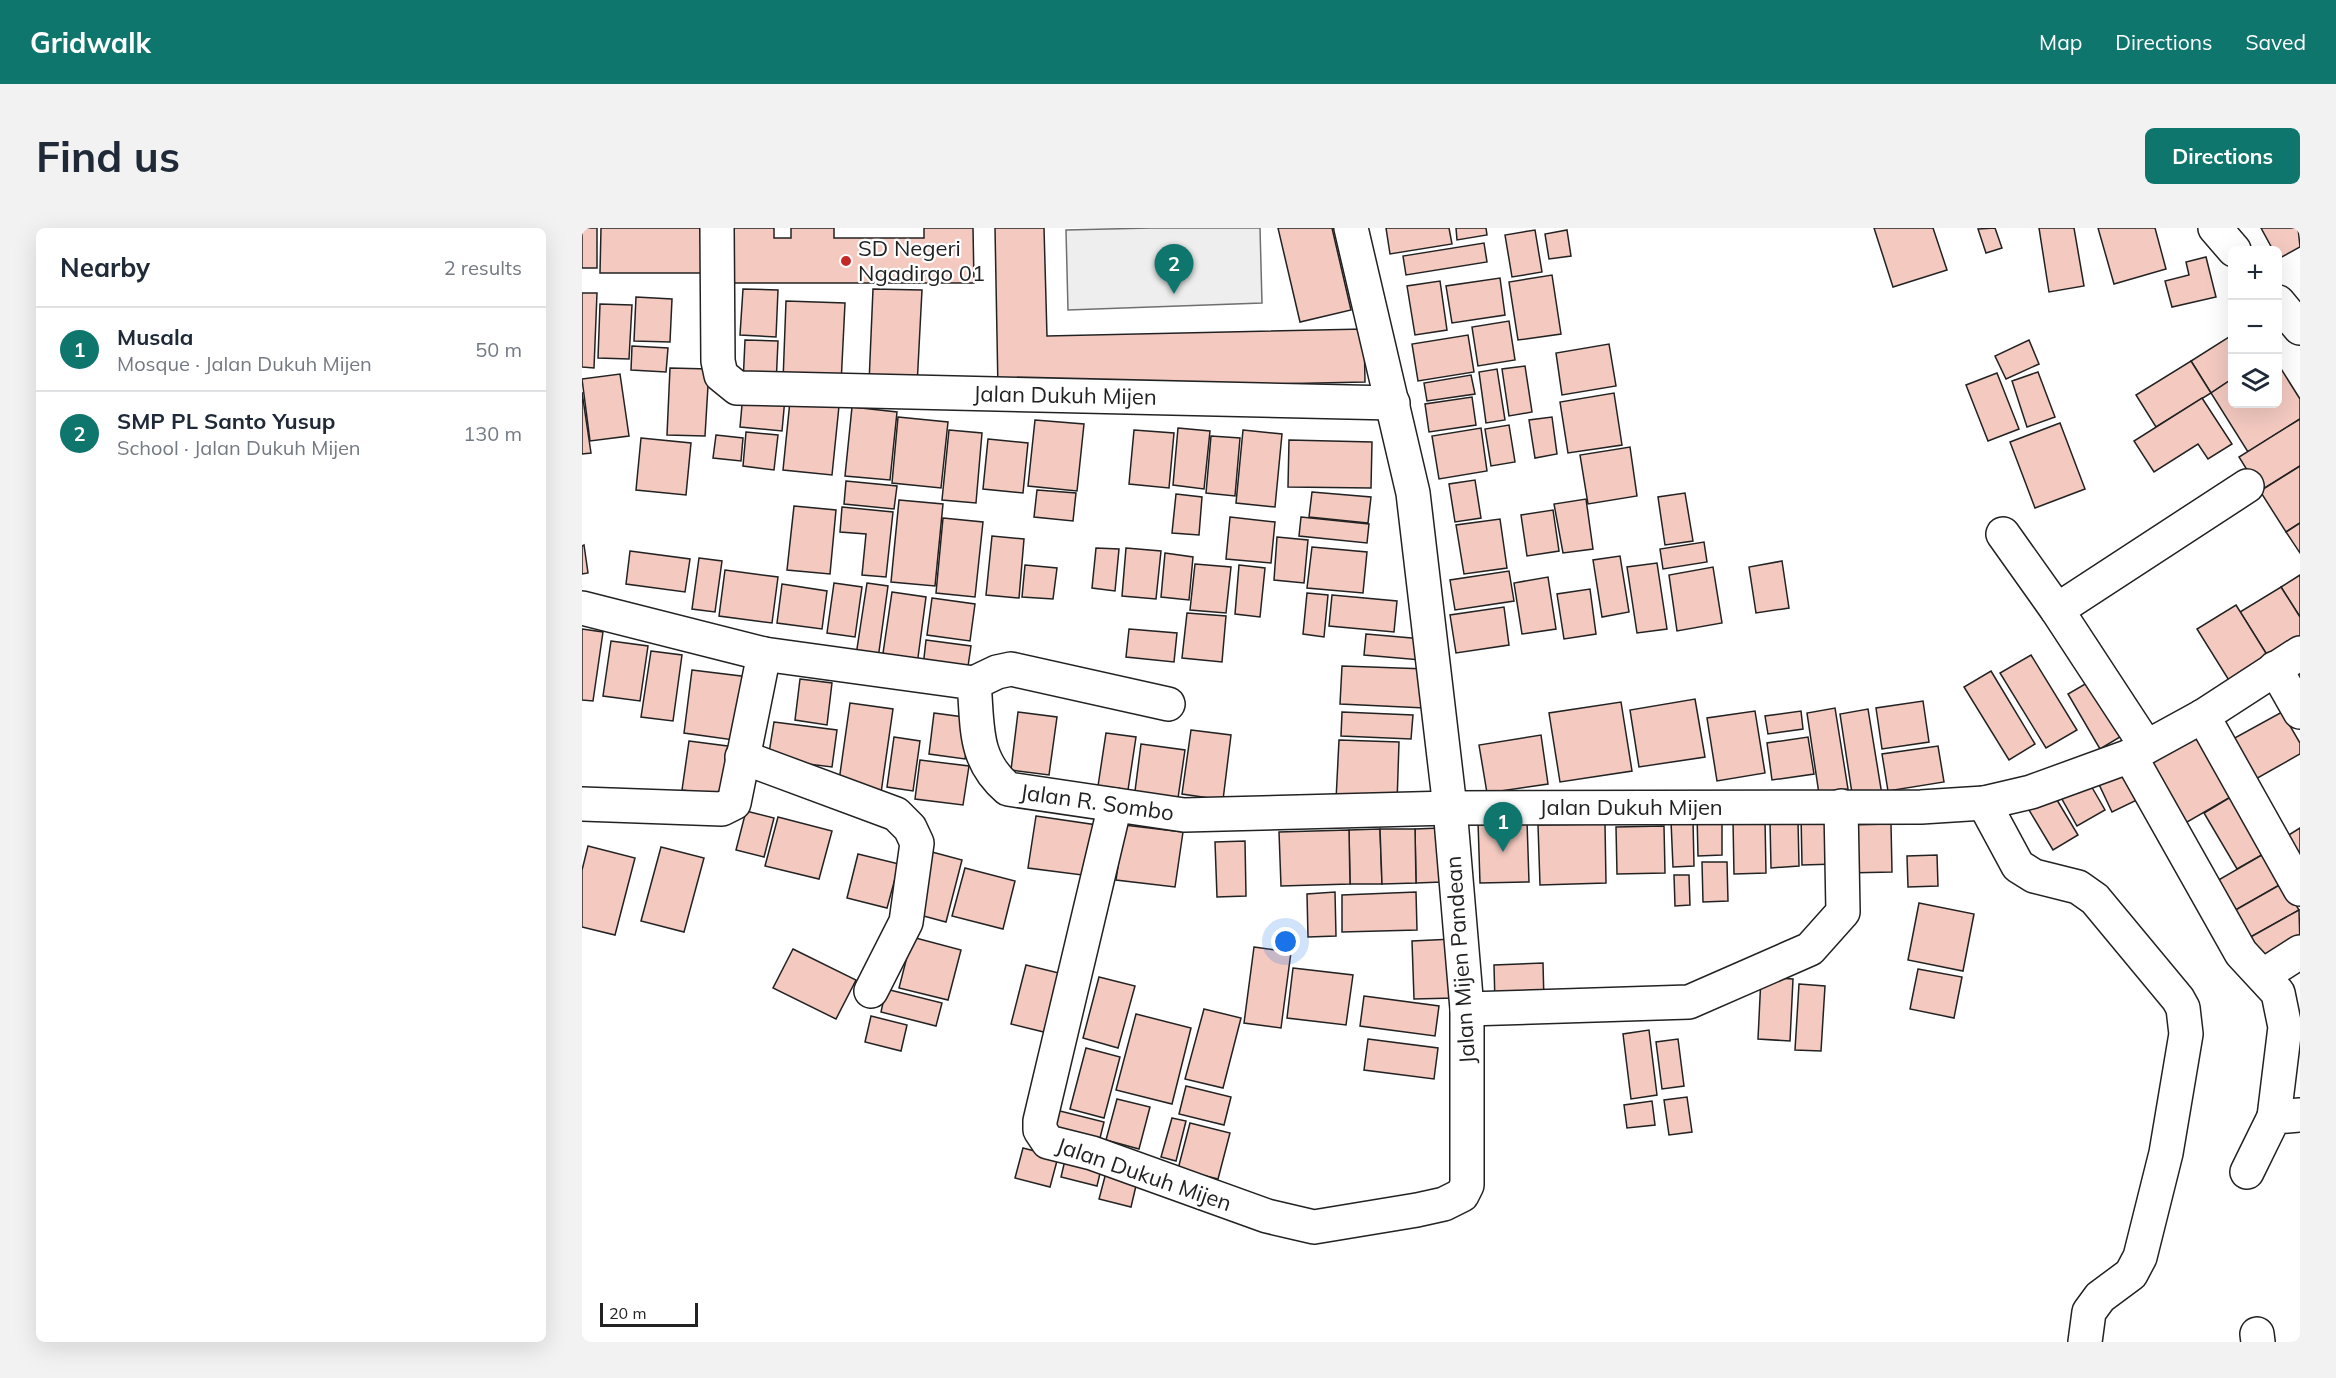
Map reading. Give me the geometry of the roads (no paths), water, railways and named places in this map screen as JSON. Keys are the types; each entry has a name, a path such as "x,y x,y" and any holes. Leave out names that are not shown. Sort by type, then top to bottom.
{"street":[{"name":"Jalan Dukuh Mijen","path":"717,228 718,361 721,375 736,388 1393,403"},
{"path":"1351,228 1413,493 1450,808"},
{"path":"2215,228 2231,246"},
{"path":"2282,308 2300,328"},
{"path":"2057,610 2247,486"},
{"path":"2003,534 2057,610 2138,751 2241,953 2264,975 2278,993 2285,1027 2287,1116 2247,1172"},
{"path":"582,608 764,654 974,684 997,672 1011,669 1168,704"},
{"path":"582,804 722,809 734,803 764,654"},
{"name":"Jalan Dukuh Mijen","path":"1450,808 1921,807 1984,803 2031,792 2138,751 2203,716 2287,660 2300,712"},
{"name":"Jalan R. Sombo","path":"974,684 981,753 991,775 1008,789 1184,815 1450,808"},
{"path":"2203,716 2300,889"},
{"path":"742,757 896,814 910,828 917,843 906,922 871,991"},
{"path":"1984,803 2018,866 2034,876 2078,887 2095,899 2178,999 2186,1020 2186,1034 2166,1153 2140,1257 2131,1274 2100,1297 2089,1312 2085,1342"},
{"name":"Jalan Dukuh Mijen","path":"1115,805 1040,1121 1043,1137 1048,1142 1092,1153 1267,1216 1314,1227 1444,1204 1462,1195 1467,1185"},
{"path":"1467,1009 1689,1002 1810,950 1844,912 1841,806"},
{"name":"Jalan Mijen Pandean","path":"1450,808 1461,961 1467,1009 1467,1185"},
{"path":"2264,975 2300,952"}],"place":[{"name":"SD Negeri Ngadirgo 01","path":"846,261"},
{"name":"SMP PL Santo Yusup","path":"1174,294"},
{"name":"Musala","path":"1503,852"}]}
